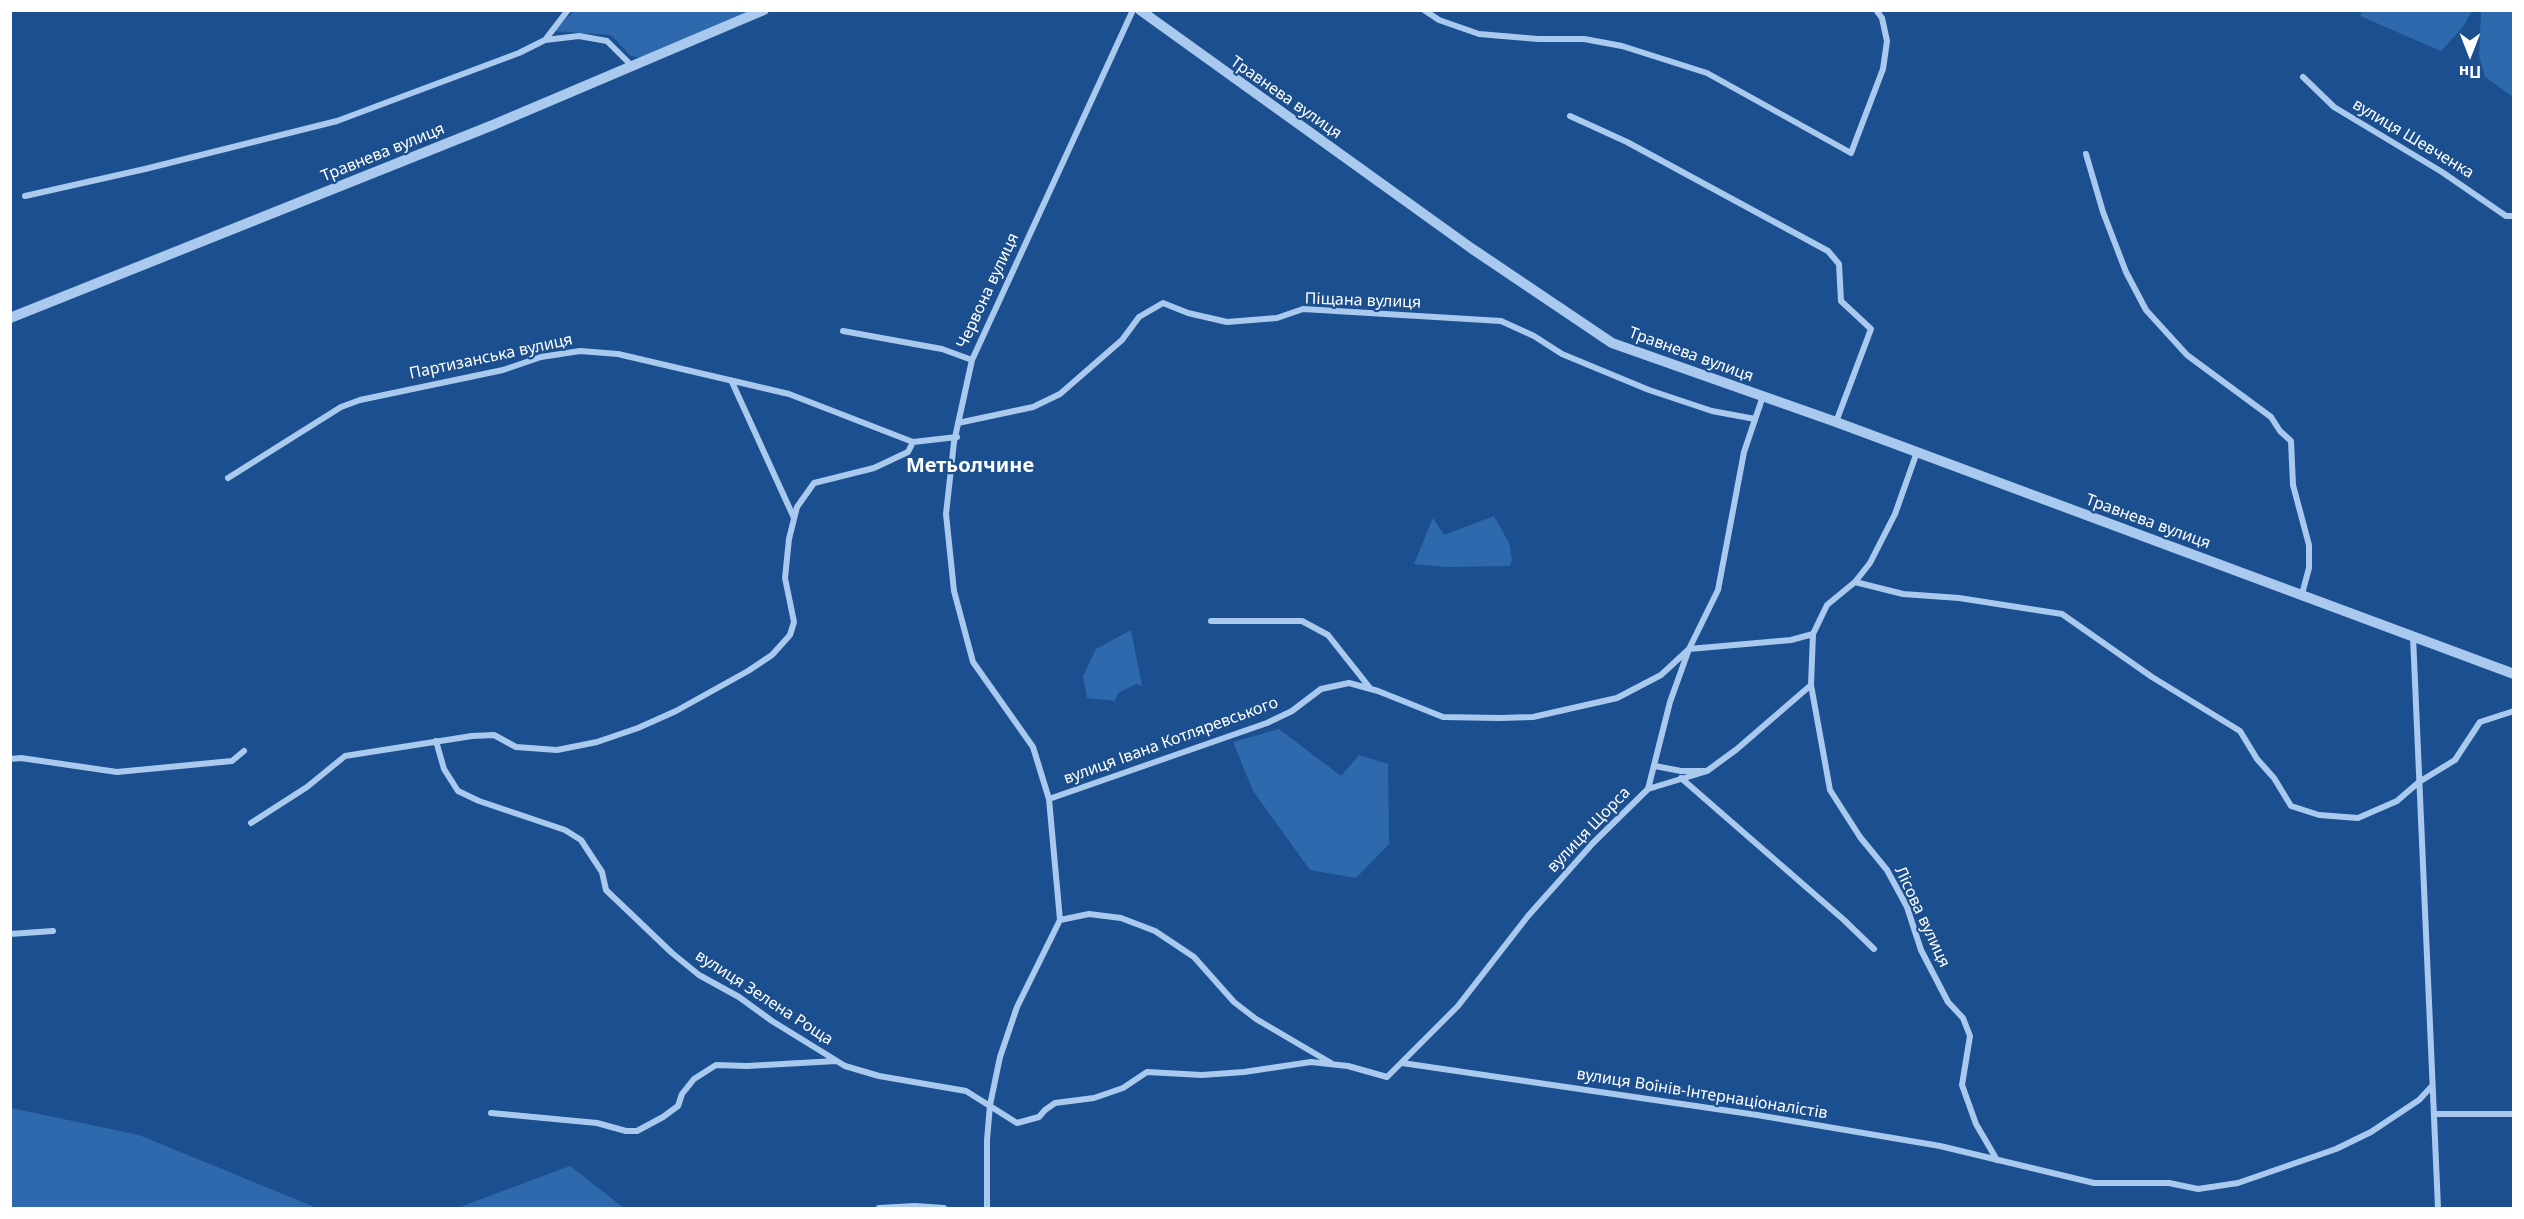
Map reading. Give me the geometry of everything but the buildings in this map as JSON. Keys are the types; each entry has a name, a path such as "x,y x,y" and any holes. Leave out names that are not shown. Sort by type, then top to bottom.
{"street":[{"path":"545,40 568,10"},
{"name":"Травнева вулиця","path":"10,318 633,67 764,10"},
{"name":"Червона вулиця","path":"1060,920 1049,799 1033,747 973,662 954,591 946,514 954,442 957,437 972,360 1133,10"},
{"name":"Травнева вулиця","path":"1140,10 1471,248 1612,343 1836,422 2514,674"},
{"path":"1424,10 1439,20 1479,34 1538,39 1584,39 1622,46 1707,73 1851,153 1883,69 1887,40 1882,18 1876,10"},
{"path":"25,196 337,121 519,53 545,40 579,36 607,40 633,67"},
{"name":"вулиця Шевченка","path":"2303,77 2334,107 2442,171 2506,216 2514,216"},
{"path":"1570,116 1628,142 1828,251 1839,264 1841,301 1871,329 1836,422"},
{"path":"2086,154 2107,222 2126,272 2146,310 2187,354 2271,417 2280,431 2291,441 2293,485 2309,545 2309,568 2302,594"},
{"name":"Піщана вулиця","path":"958,423 1033,407 1060,394 1122,340 1139,317 1163,303 1188,313 1227,322 1277,318 1304,309 1501,321 1534,336 1562,354 1649,390 1712,411 1755,419"},
{"path":"843,331 942,349 972,360"},
{"name":"Партизанська вулиця","path":"228,478 341,407 368,397 503,370 541,357 580,351 618,354 789,394 913,442"},
{"path":"732,382 794,518"},
{"name":"вулиця Щорса","path":"990,1105 1017,1123 1039,1118 1055,1103 1094,1098 1123,1088 1147,1072 1202,1076 1311,1062 1387,1077 1458,1006 1514,934 1593,843 1648,789 1670,702 1689,649 1718,590 1741,464 1763,396"},
{"path":"251,823 307,787 345,756 435,741 494,735 516,747 557,750 597,742 638,728 676,711 748,671 772,654 790,635 794,622 785,578 794,518 796,507 814,483 874,468 908,452 913,442 957,437"},
{"path":"1689,649 1791,640 1812,634 1827,605 1855,582 1870,563 1895,514 1917,452"},
{"path":"1855,582 1902,594 1959,598 2062,614 2144,671 2240,731 2257,759 2274,778 2290,806 2319,815 2358,818 2397,801 2419,782 2455,760 2480,722 2514,711"},
{"path":"1211,621 1302,621 1328,635 1371,689"},
{"name":"Лісова вулиця","path":"1812,634 1811,685 1830,790 1860,837 1887,870 1907,907 1921,950 1948,1002 1963,1018 1970,1036 1962,1085 1977,1124 1997,1160"},
{"path":"2413,636 2438,1209"},
{"name":"вулиця Івана Котляревського","path":"1049,799 1267,723 1292,711 1321,689 1349,683 1371,689 1443,717 1533,717 1617,698 1661,675 1689,649"},
{"path":"1648,789 1707,771 1737,749 1811,685"},
{"name":"вулиця Зелена Роща","path":"435,741 444,769 458,791 479,801 565,830 580,840 602,872 606,890 672,953 699,975 740,996 772,1022 845,1066 879,1076 966,1091 990,1105"},
{"path":"10,759 21,758 117,772 232,761 244,752"},
{"path":"1655,766 1681,771 1707,771"},
{"path":"1681,778 1844,920 1874,949"},
{"name":"вулиця Щорса","path":"1060,920 1089,914 1099,915 1121,918 1155,931 1194,957 1234,1002 1256,1019 1334,1065"},
{"path":"987,1209 987,1140 990,1105 1000,1057 1017,1007 1060,920"},
{"path":"10,934 53,931"},
{"path":"491,1113 597,1123 626,1131 637,1131 678,1106 682,1094 694,1079 716,1065 747,1066 837,1061"},
{"name":"вулиця Воїнів-Інтернаціоналістів","path":"1402,1063 1756,1115 1940,1146 2094,1183 2169,1183 2198,1189 2216,1188 2303,1162 2336,1149 2371,1132 2419,1100 2432,1086"},
{"path":"2435,1114 2514,1114"},
{"path":"879,1208 915,1206 944,1209"}],"shaded area":[{"path":"2472,10 2463,27 2441,51 2360,16 2362,11"},
{"path":"574,11 750,11 646,59 631,56 611,35 554,31"},
{"path":"2481,11 2513,11 2513,97 2485,77 2479,56"},
{"path":"1494,516 1509,543 1512,559 1510,566 1447,567 1414,564 1433,518 1444,535"},
{"path":"1131,630 1142,686 1136,684 1118,693 1115,701 1087,698 1083,676 1096,649"},
{"path":"1279,729 1341,776 1359,755 1388,764 1389,844 1356,878 1310,870 1253,791 1233,742"},
{"path":"11,1108 139,1135 317,1208 11,1208"},
{"path":"570,1166 624,1208 457,1208"}],"district":[{"name":"Метьолчине","path":"970,466"}]}
